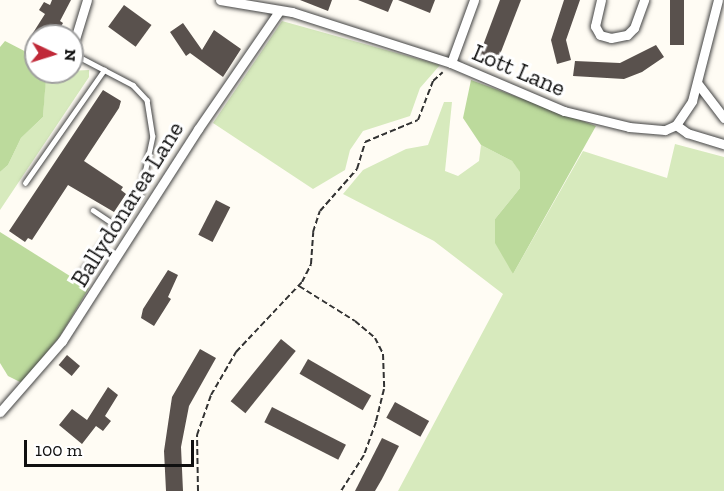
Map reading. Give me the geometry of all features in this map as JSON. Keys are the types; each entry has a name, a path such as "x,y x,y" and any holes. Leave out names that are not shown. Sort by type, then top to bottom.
{"street":[{"path":"80,24 87,0"},
{"name":"Lott Lane","path":"220,0 279,11 451,63 564,111 629,127 665,130 676,125"},
{"path":"451,63 474,0"},
{"path":"601,0 595,26 600,35 611,38 627,35 634,28 644,0"},
{"path":"718,0 698,84 688,111 676,125 687,133 724,144"},
{"name":"Ballydonarea Lane","path":"0,412 62,341 198,129 279,11"},
{"path":"698,84 724,118"}],"lane":[{"path":"81,275 141,192 149,169 152,119 147,100 132,85 84,58"},
{"path":"25,183 104,70"},
{"path":"93,210 115,225"}],"path":[{"path":"198,491 197,435 211,395 236,352 299,286 311,264 313,232 320,212 357,169 365,142 418,120 433,81 451,63"},
{"path":"299,286 355,321 375,338 383,354 384,389 376,422 364,455 341,491"}],"green space":[{"path":"282,21 440,65 420,88 410,116 363,131 350,150 345,170 313,189 213,123"},
{"path":"5,41 24,51 24,84 46,84 43,117 21,138 8,165 0,172 0,47"},
{"path":"84,70 89,70 89,77 0,210 0,172 8,165 21,138 43,117 45,84 84,84"},
{"path":"471,80 596,126 513,274 495,243 495,219 520,188 520,172 512,161 481,145 463,118"},
{"path":"444,102 452,102 445,171 458,176 479,161 481,145 512,161 520,171 520,188 495,219 513,274 583,151 667,178 675,144 724,157 724,491 398,491 503,294 434,241 343,194 363,170 406,149 428,145"},
{"path":"0,232 89,288 60,336 22,383 8,376 0,363"}],"building":[{"path":"52,0 71,0 60,21 62,24 39,24 45,14 39,10 44,2 50,5"},
{"path":"300,0 332,0 328,11"},
{"path":"358,0 393,0 388,12"},
{"path":"398,0 435,0 430,13"},
{"path":"500,0 521,0 497,62 479,56"},
{"path":"564,0 580,0 566,40 571,60 557,64 551,40"},
{"path":"670,0 684,0 684,45 670,45"},
{"path":"124,5 152,25 136,47 108,27"},
{"path":"183,23 202,50 214,30 241,49 223,77 190,53 186,56 170,32"},
{"path":"656,45 664,57 642,72 624,79 573,76 575,61 620,63"},
{"path":"103,90 121,101 119,108 84,161 123,187 121,190 126,194 114,212 68,185 32,240 28,238 25,242 9,231"},
{"path":"216,200 230,207 213,242 198,235"},
{"path":"168,270 178,275 168,297 171,299 154,326 141,318 143,309"},
{"path":"281,339 296,351 245,413 231,401"},
{"path":"200,349 216,358 189,406 181,447 183,491 166,491 164,451 172,397"},
{"path":"67,355 80,366 72,376 59,365"},
{"path":"308,359 371,396 363,410 300,374"},
{"path":"108,387 118,395 105,416 111,421 103,431 96,426 82,444 59,425 72,409 87,420"},
{"path":"395,402 429,421 420,437 386,418"},
{"path":"272,407 346,445 338,460 264,422"},
{"path":"382,438 399,446 375,491 355,491"}]}
